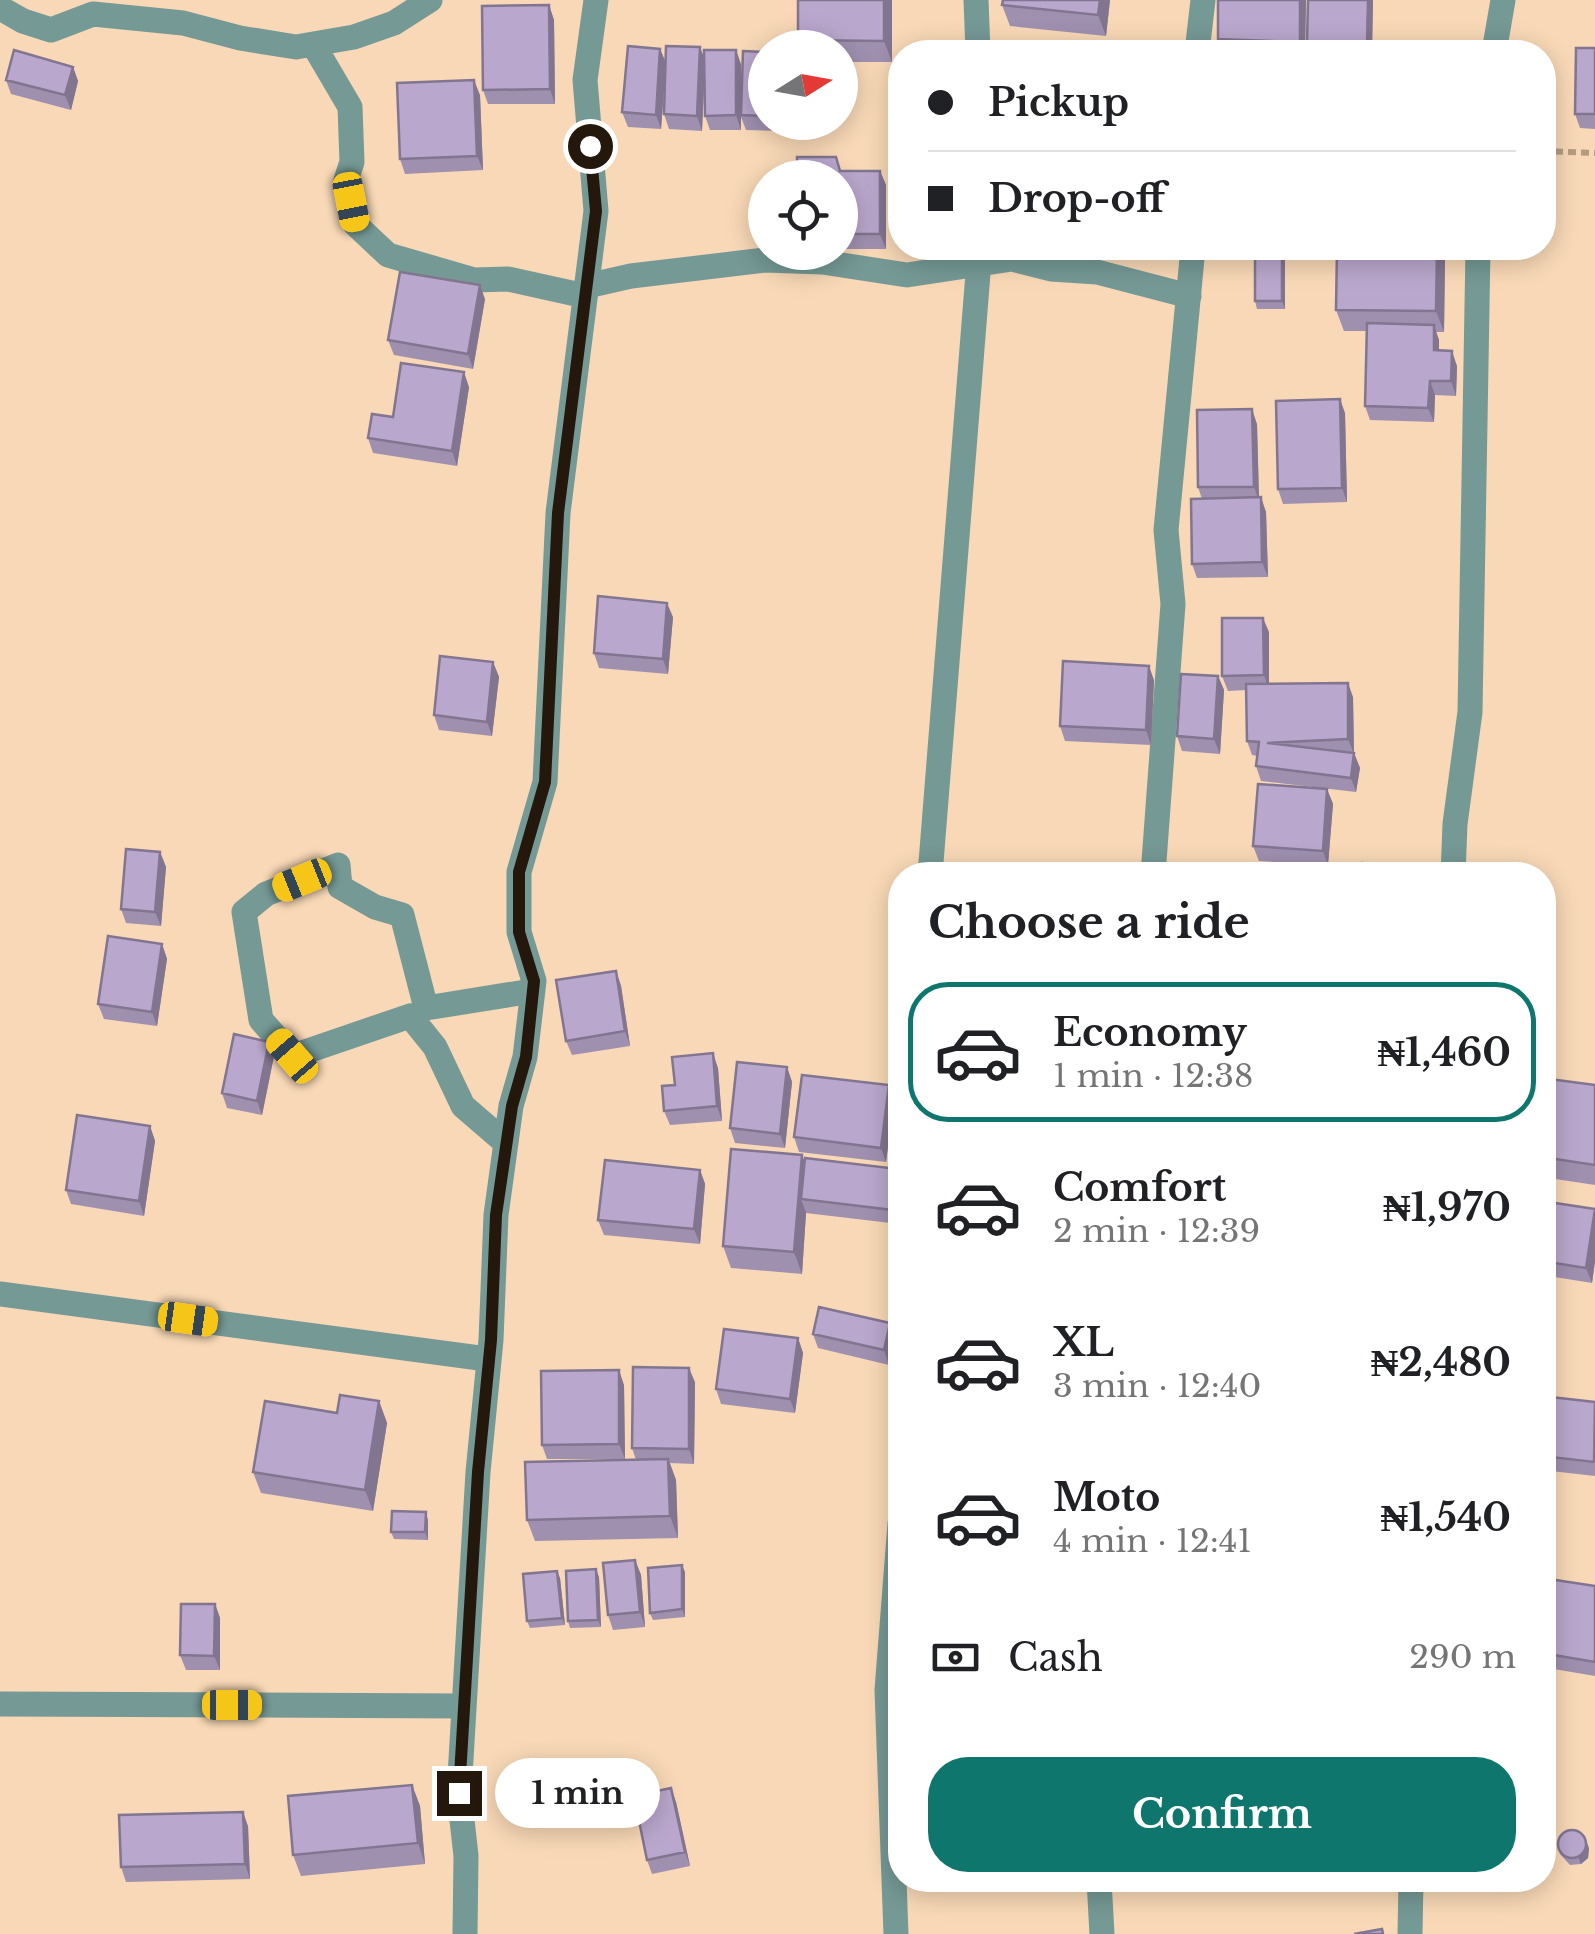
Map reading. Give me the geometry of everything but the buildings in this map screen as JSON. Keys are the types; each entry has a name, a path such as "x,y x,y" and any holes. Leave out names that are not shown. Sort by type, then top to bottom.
{"street":[{"path":"0,8 24,22 51,30 93,14 183,23 296,47 354,36 394,23 430,0"},
{"path":"464,1934 466,1856 459,1793 496,1215 512,1106 526,1057 534,981 519,932 519,872 545,782 558,513 596,211 585,80 596,0"},
{"path":"976,0 978,40"},
{"path":"1198,40 1203,0"},
{"path":"1496,40 1502,0"},
{"path":"314,44 350,107 352,162 346,180 355,224 388,255 474,280 508,279 586,291 630,276 766,260 822,262 908,274 955,260"},
{"path":"931,862 975,260"},
{"path":"1016,260 1051,269 1097,272 1189,296"},
{"path":"1154,862 1173,604 1166,530 1192,260"},
{"path":"1454,862 1470,712 1478,260"},
{"path":"506,1143 463,1106 435,1046 410,1016 292,1056 261,1020 244,912 266,894 338,865 340,888 402,915 426,1008 532,991"},
{"path":"0,1294 487,1359"},
{"path":"888,1677 888,1717"},
{"path":"0,1704 463,1706"},
{"path":"894,1892 896,1934"},
{"path":"1100,1892 1102,1934"},
{"path":"1410,1934 1411,1892"}],"path":[{"path":"1556,152 1595,153"}],"route":[{"path":"459,1793 496,1215 512,1106 526,1057 534,981 519,932 519,872 545,782 558,513 596,211 590,146"}]}
